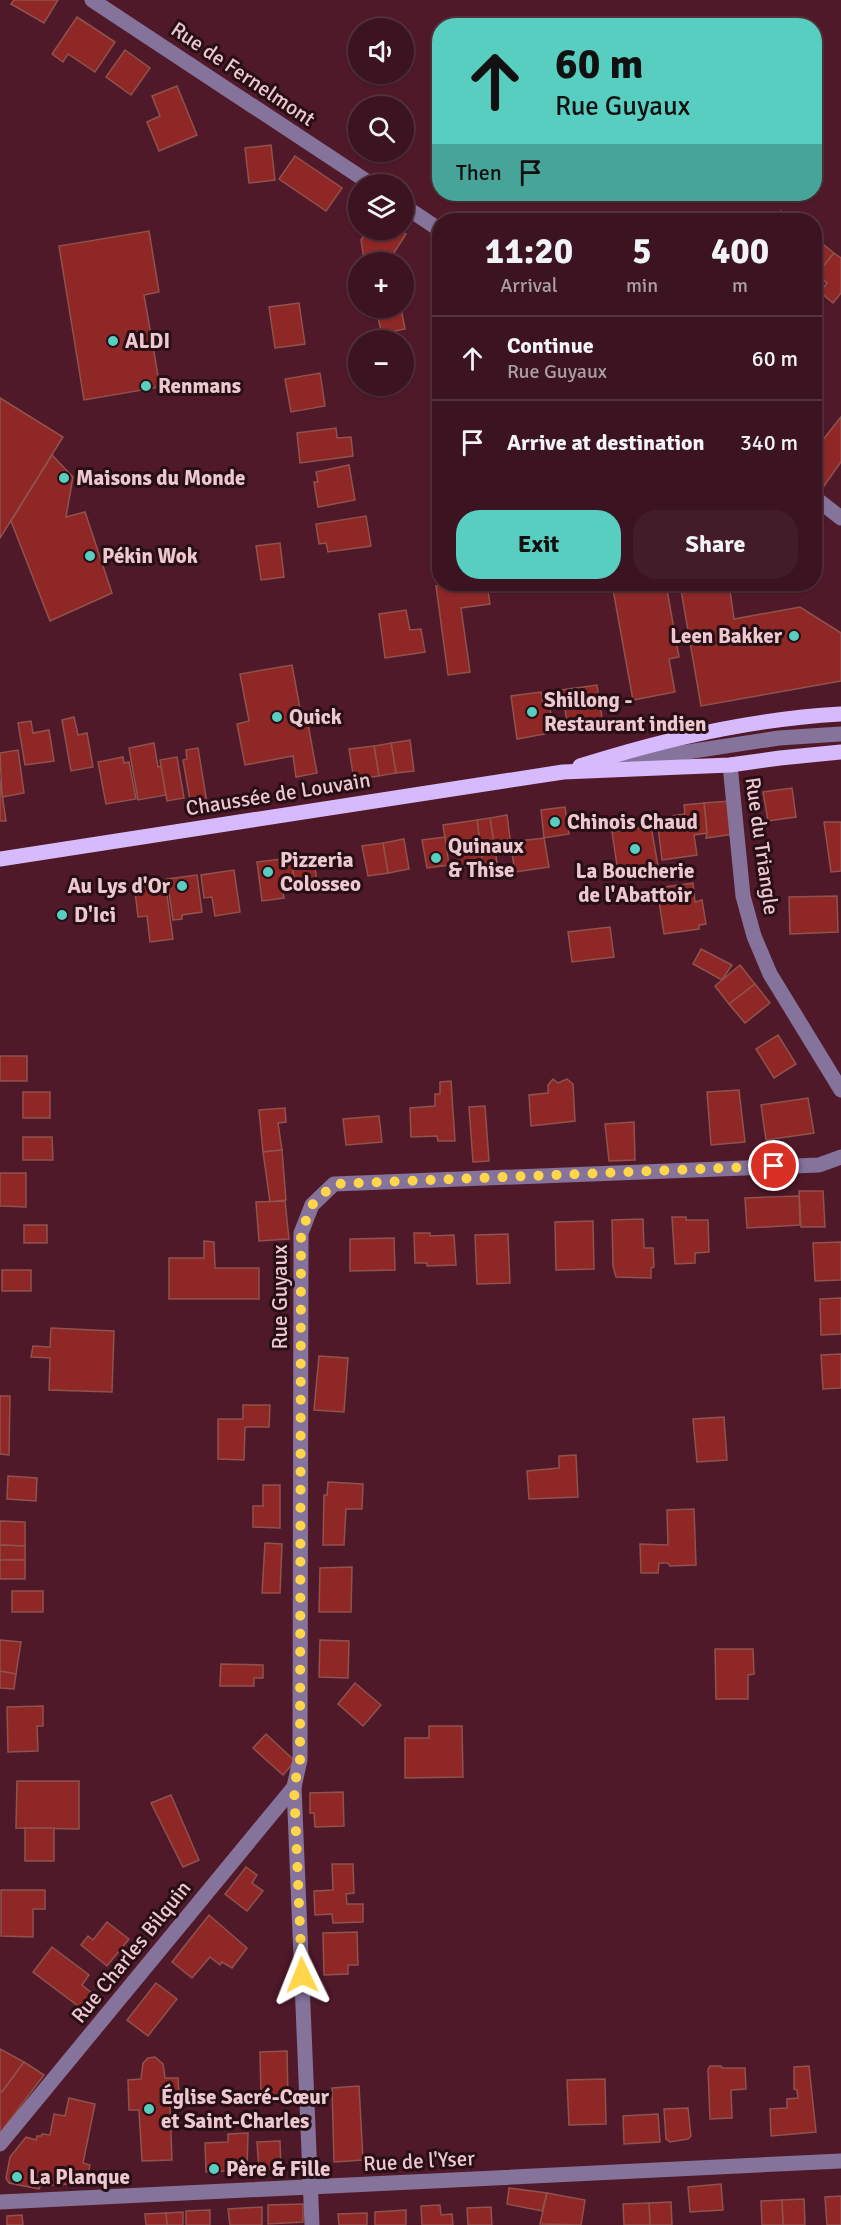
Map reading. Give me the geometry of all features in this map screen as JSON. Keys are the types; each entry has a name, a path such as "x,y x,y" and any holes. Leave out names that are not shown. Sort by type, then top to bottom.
{"main road":[{"name":"Chaussée de Louvain","path":"563,772 632,749 710,731 841,714"},
{"name":"Chaussée de Louvain","path":"0,859 563,772 730,765 841,752"}],"street":[{"name":"Rue de Fernelmont","path":"92,0 356,174"},
{"path":"414,213 432,225"},
{"path":"822,503 841,518"},
{"path":"563,772 779,738 841,734"},
{"name":"Rue du Triangle","path":"730,765 743,896 754,936 770,974 841,1090"},
{"name":"Rue Guyaux","path":"294,1787 300,1760 301,1233 312,1205 334,1184 819,1165 841,1157"},
{"path":"294,1787 312,2225"},
{"name":"Rue Charles Bilquin","path":"0,2144 294,1787"},
{"name":"Rue de l'Yser","path":"0,2202 841,2161"}],"building":[{"path":"14,0 58,0 44,23 11,4"},
{"path":"77,17 115,42 95,72 68,54 63,62 52,54"},
{"path":"125,50 150,68 131,95 106,77"},
{"path":"177,86 197,135 159,151 147,122 160,116 152,96"},
{"path":"271,145 275,180 249,183 245,148"},
{"path":"295,156 342,188 326,211 279,179"},
{"name":"ALDI","path":"149,231 159,292 144,295 160,387 84,400 59,246"},
{"path":"361,240 402,240 394,252 363,252"},
{"path":"822,243 834,253 822,268"},
{"path":"834,253 841,258 841,293 833,303 822,294 822,289 827,283 822,279 822,268"},
{"path":"299,303 305,344 275,348 269,307"},
{"path":"378,318 403,318 405,329 381,330"},
{"path":"320,373 325,406 291,412 285,379"},
{"path":"0,398 63,437 0,538"},
{"path":"841,417 841,462 824,486 822,484 822,441"},
{"path":"336,428 337,438 351,437 353,456 300,463 297,433"},
{"path":"52,455 73,477 66,517 85,512 112,593 50,621 11,521"},
{"path":"349,465 355,500 318,507 314,482 318,482 316,472"},
{"path":"366,516 371,546 328,552 326,543 319,544 316,524"},
{"path":"280,543 284,577 261,580 256,546"},
{"path":"437,591 488,591 490,604 461,608 470,672 448,675"},
{"path":"613,591 667,591 679,657 669,659 675,692 633,700"},
{"path":"681,591 730,591 734,619 800,607 841,633 841,681 701,706"},
{"path":"406,610 410,630 421,629 425,652 385,658 379,614"},
{"name":"Quick","path":"292,665 301,714 306,713 317,773 296,777 293,756 245,765 237,724 249,721 240,674"},
{"path":"597,685 603,724 568,729 562,690"},
{"name":"Shillong - Restaurant indien","path":"541,692 543,703 549,702 552,721 544,722 545,734 517,739 511,696"},
{"path":"74,717 78,735 87,733 93,767 71,771 62,720"},
{"path":"31,721 33,733 49,730 54,761 25,765 18,723"},
{"path":"410,740 414,771 396,773 391,743"},
{"path":"154,743 166,795 138,800 129,748"},
{"path":"391,743 396,773 379,776 374,746"},
{"path":"374,746 379,776 354,780 349,749"},
{"path":"198,748 207,803 191,806 183,760 187,759 186,750"},
{"path":"18,750 24,793 2,797 0,753"},
{"path":"123,757 124,763 129,762 136,799 106,804 98,762"},
{"path":"177,757 184,798 167,801 160,760"},
{"path":"0,780 6,821 0,821"},
{"path":"792,788 796,817 768,821 763,792"},
{"path":"730,801 734,834 706,838 704,803"},
{"path":"704,803 707,833 694,835 697,855 662,860 657,818 685,814 684,805"},
{"name":"Chinois Chaud","path":"565,807 569,834 544,838 541,810"},
{"path":"507,815 511,846 495,848 490,818"},
{"path":"490,818 497,862 483,864 477,820"},
{"path":"477,820 483,864 459,868 457,850 447,852 443,825"},
{"path":"824,822 841,822 841,871 831,872"},
{"name":"La Boucherie de l'Abattoir","path":"651,826 658,866 618,872 612,832"},
{"name":"Quinaux & Thise","path":"445,837 449,865 427,868 422,840"},
{"path":"544,838 549,867 515,872 510,842"},
{"path":"404,839 409,869 388,873 383,843"},
{"path":"383,843 388,873 368,876 362,846"},
{"path":"313,854 317,881 295,884 291,858"},
{"path":"291,858 295,884 282,886 284,898 262,901 257,862"},
{"path":"234,870 240,912 215,916 212,897 204,898 201,875"},
{"path":"197,875 202,912 182,915 182,919 173,920 167,879"},
{"path":"165,880 173,939 150,942 147,916 138,917 134,883"},
{"path":"693,883 695,902 702,900 706,924 699,925 699,929 664,934 657,888"},
{"path":"837,896 838,932 790,934 789,897"},
{"path":"610,927 614,957 572,962 568,932"},
{"path":"701,949 732,965 722,980 693,964"},
{"path":"740,965 755,984 729,1004 715,986"},
{"path":"755,984 770,1003 745,1023 729,1004"},
{"path":"778,1035 796,1064 774,1078 756,1049"},
{"path":"0,1056 27,1056 27,1081 0,1081"},
{"path":"553,1079 558,1083 567,1079 573,1084 575,1121 531,1126 529,1095 548,1093 548,1085"},
{"path":"451,1081 455,1141 438,1141 437,1136 411,1137 410,1108 435,1106 435,1094 440,1094 440,1082"},
{"path":"739,1090 745,1142 711,1145 707,1092"},
{"path":"23,1092 50,1092 50,1118 23,1118"},
{"path":"808,1098 814,1133 766,1140 761,1105"},
{"path":"485,1106 489,1161 473,1162 469,1107"},
{"path":"285,1108 286,1122 278,1123 282,1150 263,1152 259,1110"},
{"path":"379,1116 382,1142 346,1145 343,1119"},
{"path":"634,1122 635,1160 609,1161 605,1124"},
{"path":"23,1137 52,1137 53,1160 23,1160"},
{"path":"282,1150 286,1200 270,1202 263,1152"},
{"path":"0,1173 26,1173 26,1207 0,1206"},
{"path":"799,1191 823,1191 825,1227 801,1227"},
{"path":"799,1196 800,1225 747,1228 745,1198"},
{"path":"285,1201 289,1239 259,1241 256,1202"},
{"path":"672,1217 686,1217 686,1220 708,1220 709,1252 695,1253 695,1263 675,1264"},
{"path":"643,1219 644,1248 653,1248 654,1267 651,1268 651,1278 616,1277 613,1266 612,1220"},
{"path":"593,1221 594,1269 556,1270 555,1222"},
{"path":"24,1225 47,1225 47,1243 24,1243"},
{"path":"414,1233 430,1233 430,1236 454,1235 456,1265 427,1266 427,1263 415,1263"},
{"path":"508,1234 510,1283 477,1284 475,1235"},
{"path":"394,1238 395,1270 350,1271 350,1239"},
{"path":"204,1241 214,1242 215,1268 259,1268 259,1299 169,1299 169,1258 204,1258"},
{"path":"841,1242 841,1280 815,1281 813,1243"},
{"path":"2,1270 31,1270 31,1291 2,1291"},
{"path":"841,1298 841,1334 821,1335 820,1299"},
{"path":"51,1328 114,1331 112,1392 49,1390 50,1358 31,1357 33,1346 50,1347"},
{"path":"841,1354 841,1388 823,1389 821,1355"},
{"path":"319,1356 348,1358 344,1412 314,1410"},
{"path":"0,1396 10,1396 9,1455 0,1454"},
{"path":"243,1405 270,1405 269,1427 245,1427 244,1460 218,1459 218,1419 243,1419"},
{"path":"724,1417 727,1460 697,1462 693,1419"},
{"path":"576,1455 578,1497 529,1499 527,1471 559,1468 559,1456"},
{"path":"8,1476 37,1478 36,1501 7,1499"},
{"path":"328,1482 363,1484 362,1509 346,1509 344,1545 323,1545 324,1495 327,1495"},
{"path":"263,1485 280,1485 280,1528 253,1527 253,1506 263,1506"},
{"path":"694,1509 696,1565 670,1566 668,1563 659,1563 658,1573 641,1573 640,1544 668,1545 667,1510"},
{"path":"0,1521 25,1522 25,1546 0,1545"},
{"path":"265,1543 282,1544 280,1593 262,1593"},
{"path":"0,1545 25,1546 25,1560 0,1560"},
{"path":"0,1560 25,1560 25,1579 0,1579"},
{"path":"352,1567 351,1612 319,1612 320,1568"},
{"path":"12,1591 43,1591 43,1612 12,1612"},
{"path":"0,1640 21,1642 16,1674 0,1671"},
{"path":"320,1640 349,1641 348,1678 319,1677"},
{"path":"715,1649 753,1649 754,1674 748,1675 748,1699 716,1699"},
{"path":"221,1664 263,1665 263,1678 254,1678 254,1686 220,1686"},
{"path":"0,1671 16,1674 14,1689 0,1688"},
{"path":"355,1683 381,1705 363,1726 338,1704"},
{"path":"43,1706 43,1726 37,1726 38,1751 8,1752 7,1707"},
{"path":"429,1726 462,1726 463,1777 405,1778 405,1738 429,1738"},
{"path":"266,1734 295,1761 283,1775 253,1748"},
{"path":"17,1781 79,1781 79,1829 16,1828"},
{"path":"343,1792 344,1826 315,1827 314,1813 310,1813 310,1793"},
{"path":"171,1795 199,1860 183,1867 151,1803"},
{"path":"25,1828 54,1828 54,1861 25,1861"},
{"path":"332,1864 353,1864 354,1893 346,1894 347,1904 363,1904 363,1922 333,1923 332,1914 315,1915 314,1891 333,1890"},
{"path":"246,1867 257,1875 252,1883 263,1891 247,1911 225,1894"},
{"path":"1,1890 45,1890 45,1909 33,1909 33,1937 1,1936"},
{"path":"209,1915 247,1948 232,1968 222,1962 220,1965 210,1957 192,1978 172,1962"},
{"path":"107,1922 129,1939 107,1966 81,1945 88,1936 93,1940"},
{"path":"357,1932 358,1965 348,1965 348,1974 324,1975 323,1933"},
{"path":"52,1947 89,1975 82,1985 93,1994 82,2009 33,1972"},
{"path":"156,1983 177,1999 148,2036 127,2020"},
{"path":"0,2049 24,2062 2,2092 0,2091"},
{"path":"287,2051 288,2096 261,2096 260,2052"},
{"name":"Église Sacré-Cœur et Saint-Charles","path":"155,2057 163,2064 165,2078 178,2078 180,2107 170,2108 172,2160 142,2161 139,2110 129,2110 128,2080 141,2079 143,2063 148,2058"},
{"path":"24,2062 44,2075 0,2133 0,2091 2,2092"},
{"path":"710,2066 745,2068 746,2089 731,2090 732,2118 710,2119 708,2070"},
{"path":"809,2066 816,2132 771,2136 770,2109 787,2108 787,2099 798,2098 797,2090 794,2089 794,2067"},
{"path":"605,2079 606,2124 569,2125 567,2080"},
{"path":"359,2086 363,2160 334,2162 332,2088"},
{"path":"69,2098 95,2104 83,2163 90,2165 86,2183 40,2186 39,2189 9,2183 6,2178 10,2157 26,2137 36,2140 37,2136 42,2134 50,2135 54,2114 65,2116"},
{"path":"688,2108 691,2136 688,2139 670,2142 666,2139 664,2109"},
{"path":"658,2114 660,2142 624,2144 623,2116"},
{"path":"248,2133 247,2170 206,2172 205,2143 228,2142 228,2134"},
{"path":"280,2141 281,2169 259,2171 257,2142"},
{"path":"721,2184 723,2210 690,2212 688,2187"},
{"path":"509,2188 547,2193 542,2211 507,2204"},
{"path":"547,2193 585,2200 581,2225 540,2224"},
{"path":"841,2196 841,2225 827,2225 825,2197"},
{"path":"804,2199 805,2225 783,2225 782,2200"},
{"path":"782,2200 783,2225 762,2225 761,2201"},
{"path":"671,2202 672,2225 650,2225 649,2203"},
{"path":"649,2203 650,2225 624,2225 623,2204"},
{"path":"303,2204 303,2222 268,2224 268,2205"},
{"path":"440,2205 441,2215 452,2214 453,2225 422,2225 421,2206"},
{"path":"262,2207 262,2225 230,2225 228,2209"},
{"path":"491,2207 492,2225 468,2225 467,2208"},
{"path":"210,2210 210,2225 186,2225 186,2211"},
{"path":"406,2210 406,2225 375,2225 375,2212"},
{"path":"183,2212 183,2225 167,2225 166,2213"},
{"path":"166,2213 167,2225 146,2225 145,2214"},
{"path":"367,2213 367,2225 339,2225 338,2214"},
{"path":"22,2215 23,2225 7,2225 7,2216"}],"place":[{"name":"ALDI","path":"113,341"},
{"name":"Renmans","path":"146,386"},
{"name":"Maisons du Monde","path":"64,478"},
{"name":"Pékin Wok","path":"90,556"},
{"name":"Leen Bakker","path":"794,636"},
{"name":"Shillong - Restaurant indien","path":"532,712"},
{"name":"Quick","path":"277,717"},
{"name":"Chinois Chaud","path":"555,822"},
{"name":"La Boucherie de l'Abattoir","path":"635,849"},
{"name":"Quinaux & Thise","path":"436,858"},
{"name":"Pizzeria Colosseo","path":"268,872"},
{"name":"Au Lys d'Or","path":"182,886"},
{"name":"D'Ici","path":"62,915"},
{"name":"Église Sacré-Cœur et Saint-Charles","path":"149,2109"},
{"name":"Père & Fille","path":"214,2169"},
{"name":"La Planque","path":"17,2177"}],"route":[{"path":"302,1975 294,1787 300,1760 301,1233 312,1205 334,1184 774,1166"}]}
